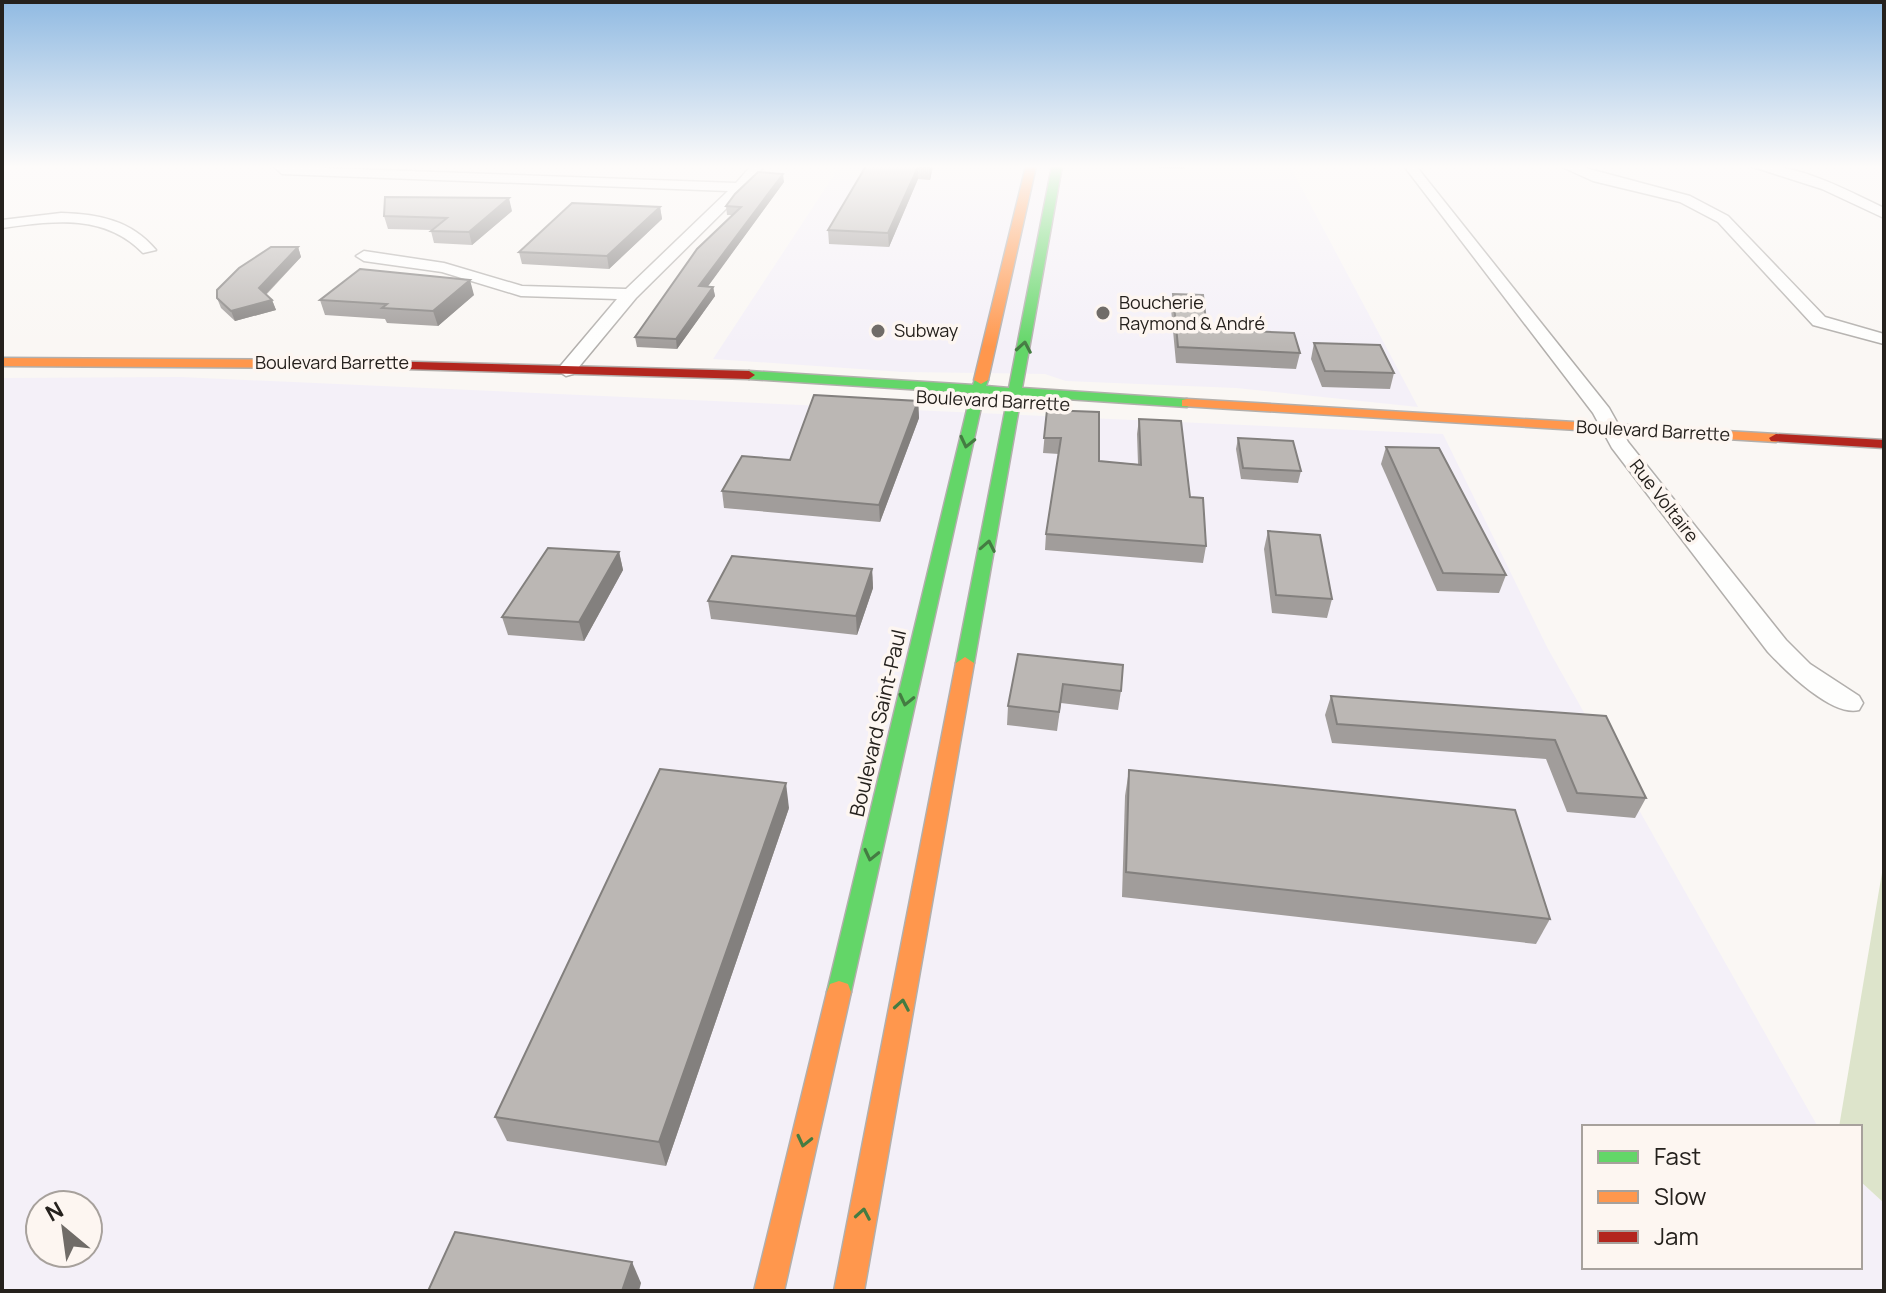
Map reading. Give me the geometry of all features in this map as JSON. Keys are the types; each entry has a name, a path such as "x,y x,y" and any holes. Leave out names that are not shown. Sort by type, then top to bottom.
{"main road":[{"name":"Boulevard Saint-Paul","path":"769,1291 1017,226"},
{"path":"849,1291 1046,226"},
{"name":"Boulevard Barrette","path":"2,362 443,364 661,374 799,376 978,394"},
{"name":"Boulevard Barrette","path":"661,374 844,393 978,394 1884,444"}],"street":[{"path":"117,226 140,239 148,250"},
{"path":"566,370 630,294 700,226"},
{"name":"Rue Voltaire","path":"1456,226 1611,429 1619,444 1777,646 1801,670 1849,703"},
{"path":"1730,226 1819,321 1884,339"},
{"path":"364,256 444,268 521,291 630,294"}],"shaded area":[{"path":"800,226 1322,226 1418,407 1236,388 1066,381 1045,374 903,372 713,359"},
{"path":"181,377 1443,434 1547,647 1817,1125 1582,1125 1582,1269 1862,1269 1862,1183 1884,1203 1884,1291 2,1291 2,378"}],"green space":[{"path":"1884,861 1884,1203 1862,1183 1862,1125 1839,1125"}],"building":[{"path":"437,226 476,226 469,232 431,231"},
{"path":"547,226 639,226 607,256 519,252"},
{"path":"721,226 744,226 699,286 713,287 676,339 635,337 697,249"},
{"path":"830,226 891,226 888,233 828,230"},
{"path":"271,247 298,247 259,288 272,300 231,311 217,298 217,290 239,268"},
{"path":"360,269 470,280 433,311 382,308 387,304 320,300"},
{"path":"1173,294 1203,295 1207,329 1294,333 1300,353 1178,347"},
{"path":"1314,343 1380,345 1394,373 1325,371"},
{"path":"814,395 918,401 879,505 722,491 742,456 790,460"},
{"path":"1047,410 1099,412 1099,461 1141,465 1139,419 1181,421 1190,497 1203,498 1206,546 1046,534 1061,438 1044,438"},
{"path":"1238,438 1293,441 1301,471 1243,468"},
{"path":"1386,447 1439,448 1506,575 1443,573"},
{"path":"1268,531 1320,535 1332,599 1276,595"},
{"path":"548,548 619,552 579,622 502,617"},
{"path":"732,556 872,569 856,616 708,601"},
{"path":"1018,654 1123,665 1121,691 1063,684 1059,712 1008,706"},
{"path":"1331,696 1606,716 1646,798 1577,793 1555,740 1337,724"},
{"path":"660,769 786,783 659,1142 495,1117"},
{"path":"1129,770 1515,810 1550,919 1126,872"},
{"path":"455,1232 632,1262 622,1291 428,1291"}],"traffic: fast":[{"path":"965,663 1046,226"},
{"path":"749,375 1187,403"},
{"path":"839,992 981,380"}],"traffic: slow":[{"path":"981,380 1017,226"},
{"path":"2,362 341,364"},
{"path":"1187,403 1776,438"},
{"path":"849,1291 965,663"},
{"path":"769,1291 839,992"}],"traffic: jam":[{"path":"341,364 749,375"},
{"path":"1776,438 1884,444"}],"place":[{"name":"Boucherie Raymond & André","path":"1103,313"},
{"name":"Subway","path":"878,331"}]}
